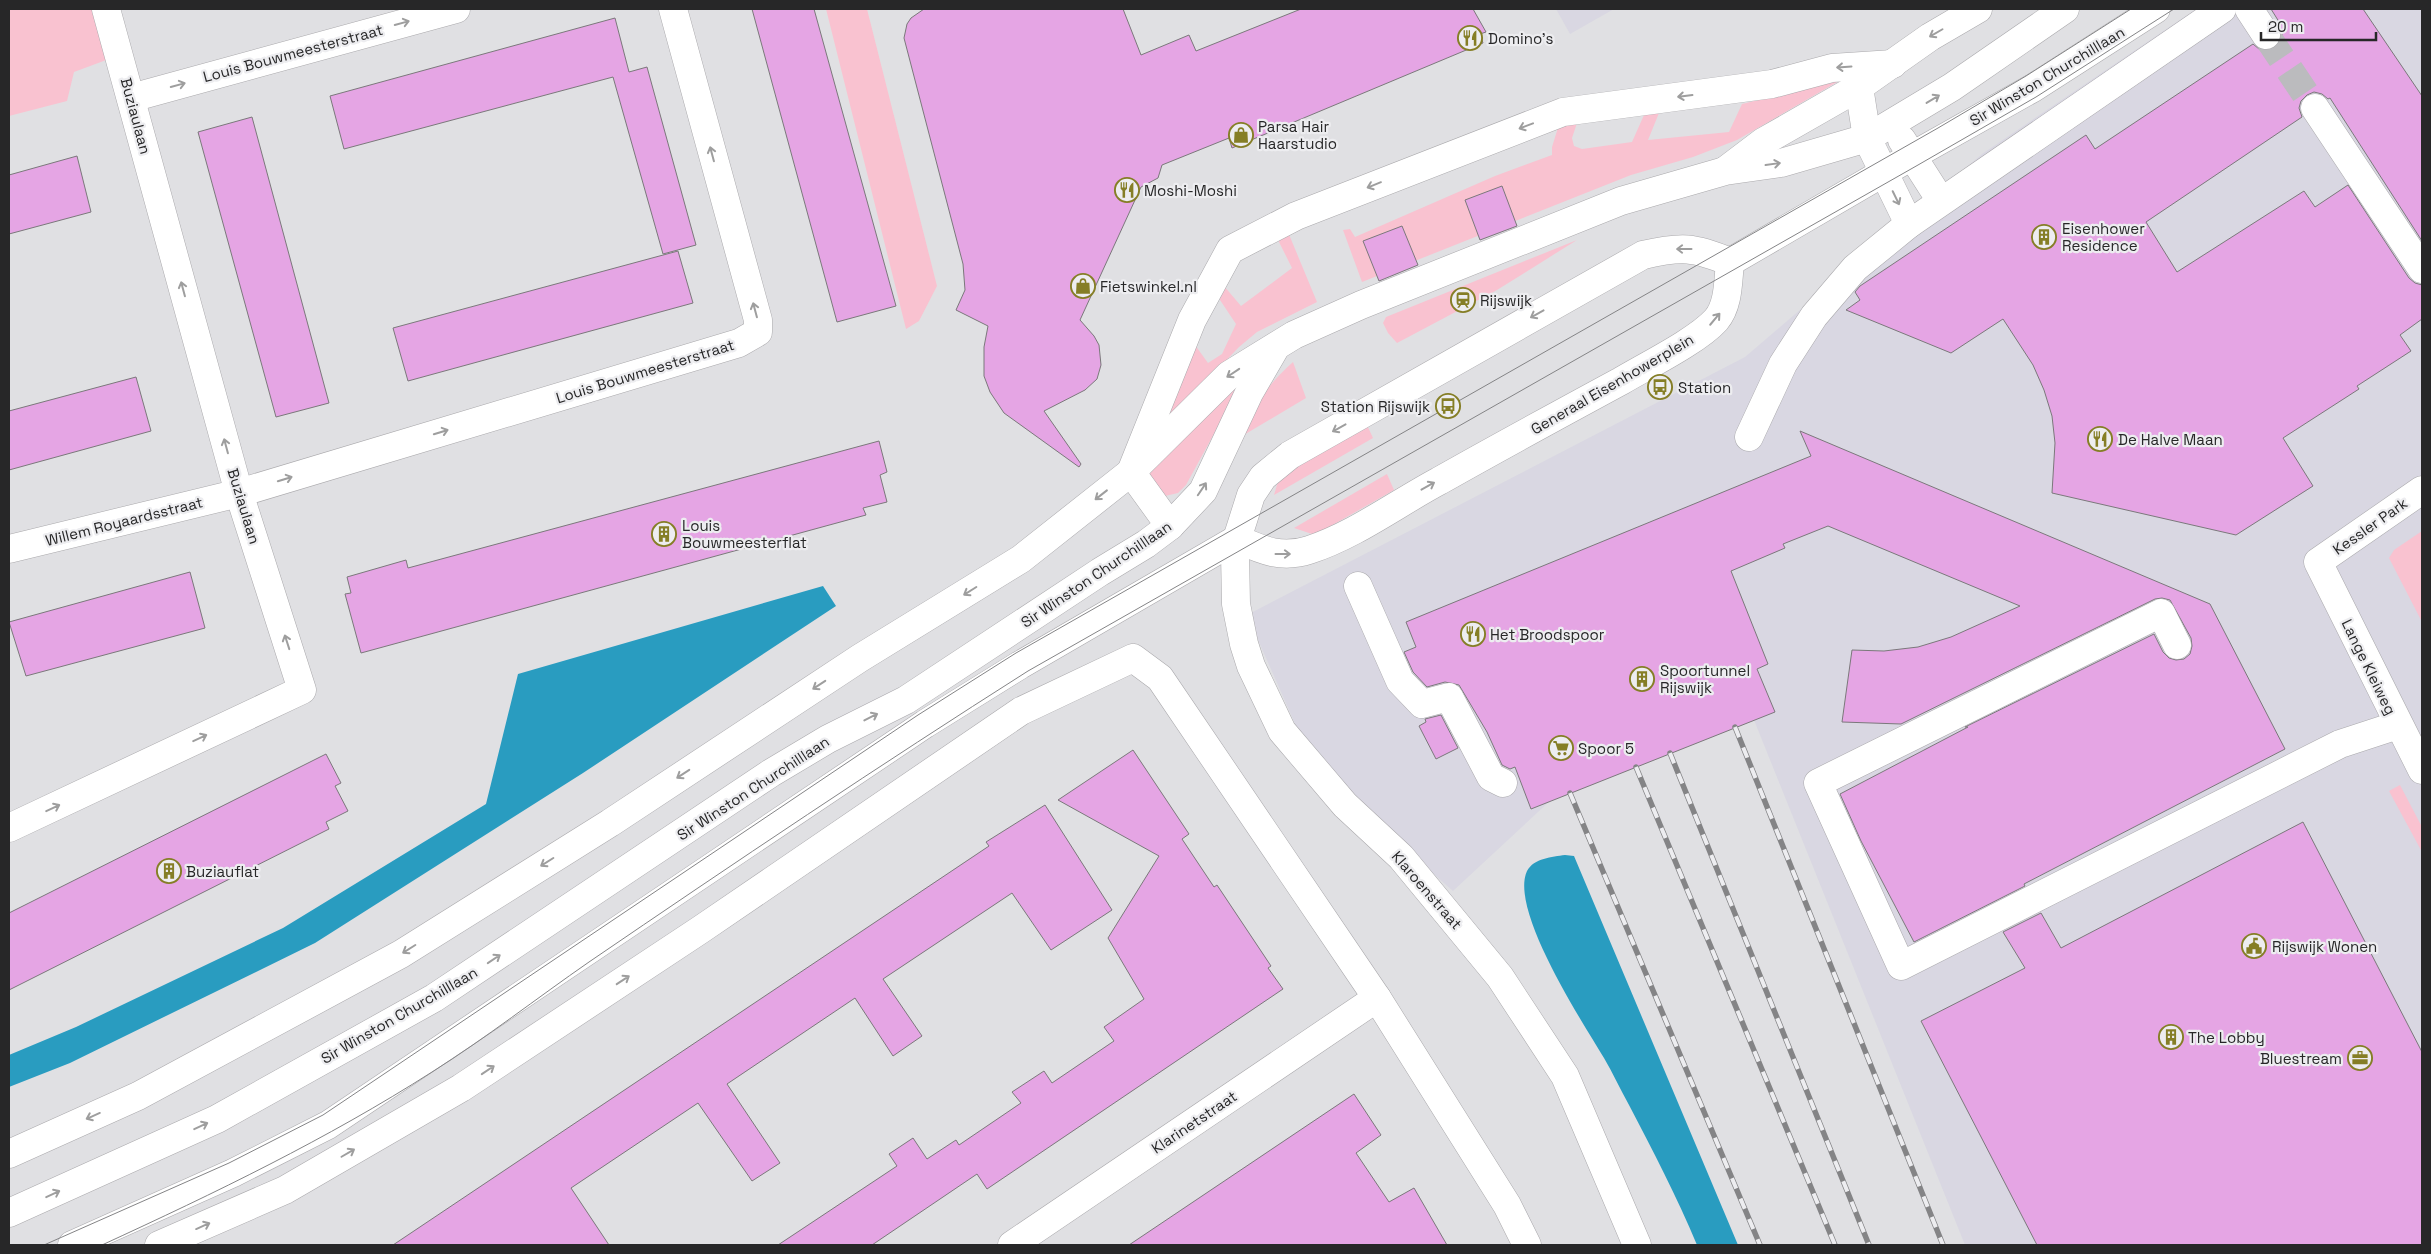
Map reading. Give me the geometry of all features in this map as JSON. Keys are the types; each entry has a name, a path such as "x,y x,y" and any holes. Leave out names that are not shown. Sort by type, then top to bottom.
{"street":[{"name":"Buziaulaan","path":"9,828 302,690 239,493 106,9"},
{"name":"Louis Bouwmeesterstraat","path":"239,493 740,343 758,332 758,320 673,9"},
{"path":"1725,170 1763,142 1859,87 1930,36 1978,9"},
{"path":"9,1154 138,1096 401,954 618,817 860,658 1021,559 1131,472 1229,375 1294,335 1360,306 1621,201 1725,170 1781,163 1867,138 1952,87 2065,9"},
{"name":"Sir Winston Churchilllaan","path":"1730,262 2033,88 2156,9"},
{"path":"1749,437 1783,364 1814,316 1855,268 1908,224 2222,9"},
{"path":"2249,9 2266,35"},
{"name":"Louis Bouwmeesterstraat","path":"130,98 444,10"},
{"path":"1131,472 1192,320 1230,250 1296,216 1563,112 1772,84 1832,68 1893,64"},
{"path":"1859,87 1891,124 1941,201"},
{"path":"1859,87 1867,138 1908,224"},
{"path":"2314,108 2422,269"},
{"path":"72,1245 234,1173 328,1125 924,724 1020,665 1237,539 1251,495 1263,477 1290,455 1643,256 1664,250 1689,248 1730,262"},
{"name":"Generaal Eisenhowerplein","path":"1237,539 1266,552 1282,555 1308,550 1352,531 1647,366 1699,334 1717,319 1724,305 1730,262"},
{"name":"Sir Winston Churchilllaan","path":"9,1214 217,1119 434,998 771,774 828,739 906,700 1146,544 1170,526 1203,490 1249,393 1274,348"},
{"path":"1131,472 1170,526"},
{"name":"Kessler Park","path":"2318,562 2422,490"},
{"name":"Willem Royaardsstraat","path":"9,549 239,493"},
{"name":"Klaroenstraat","path":"1237,539 1234,553 1236,604 1244,644 1251,666 1282,731 1345,805 1400,857 1500,977 1565,1076 1637,1245"},
{"name":"Lange Kleiweg","path":"2318,562 2422,770"},
{"path":"1358,586 1400,681 1422,704 1449,697 1491,777 1503,782"},
{"path":"2177,645 2161,613 1818,782 1901,966 2340,744 2398,725"},
{"path":"158,1245 285,1190 461,1088 700,930 1021,711 1133,658 1160,678 1377,998 1507,1205 1527,1245"},
{"name":"Klarinetstraat","path":"1012,1245 1377,998"}],"shaded area":[{"path":"9,9 96,9 109,59 74,72 67,101 9,116"},
{"path":"826,9 867,9 937,286 919,321 906,329"},
{"path":"1556,9 1614,9 1570,34"},
{"path":"2196,9 2422,9 2422,1245 1965,1245 1754,720 1551,800 1453,891 1315,769 1247,615 1745,357 1982,154"},
{"path":"1836,77 1839,81 1737,140 1693,157 1631,175 1362,282 1343,230 1350,229 1355,237 1495,176 1552,155 1552,147 1561,118 1577,123 1572,138 1574,146 1582,149 1632,142 1644,115 1659,113 1648,140 1729,132 1742,104 1803,89"},
{"path":"1288,232 1317,302 1257,332 1239,347 1168,421 1163,415 1195,345 1208,363 1222,354 1236,324 1218,297 1224,286 1241,306 1292,268 1279,242 1279,238"},
{"path":"1577,240 1497,290 1397,343 1388,333 1383,323 1386,317"},
{"path":"1293,362 1306,398 1237,439 1255,407 1268,389"},
{"path":"1241,376 1239,388 1186,485 1178,493 1165,496 1140,471"},
{"path":"1366,423 1373,438 1274,495 1279,478"},
{"path":"1387,474 1394,490 1322,531 1312,534 1294,528"},
{"path":"2422,531 2422,622 2389,558 2394,550"},
{"path":"2400,785 2422,827 2422,852 2389,791"}],"water":[{"path":"823,586 836,606 583,773 315,943 70,1063 9,1087 9,1055 76,1027 283,928 486,804 518,674"},
{"path":"1565,855 1574,856 1738,1245 1697,1245 1638,1122 1566,994 1538,938 1528,912 1524,889 1527,871 1534,863"}],"building":[{"path":"752,9 814,9 896,306 837,322"},
{"path":"924,9 1123,9 1141,55 1189,35 1196,51 1301,9 1473,9 1486,32 1480,34 1483,43 1232,148 1229,138 1162,165 1158,178 1141,187 1080,320 1099,345 1101,365 1097,379 1085,390 1044,411 1081,464 1079,467 1004,413 990,392 984,376 984,347 988,326 956,310 965,290 963,264 904,38 907,24 911,18"},
{"path":"2271,9 2363,9 2422,96 2422,241 2330,98 2328,99 2322,94 2314,92 2307,95 2301,101 2299,108 2302,117 2146,222 2177,272 2304,191 2315,207 2348,185 2409,278 2415,283 2422,285 2422,319 2400,335 2411,351 2357,386 2359,389 2283,438 2313,486 2236,535 2052,493 2055,443 2052,416 2044,390 2033,365 2003,319 1951,353 1846,310 1860,300 1855,292 1860,286 2086,135 2095,149 2253,44 2259,49 2266,51 2275,48 2280,42 2282,34 2279,27 2281,25"},
{"path":"615,18 629,72 647,67 696,245 663,254 613,77 344,149 330,96"},
{"path":"252,117 329,403 276,417 198,132"},
{"path":"77,156 91,212 9,234 9,175"},
{"path":"1502,186 1517,226 1480,240 1465,200"},
{"path":"1402,226 1418,265 1379,281 1363,241"},
{"path":"678,251 693,303 408,381 393,328"},
{"path":"136,377 151,431 9,470 9,411"},
{"path":"1800,431 2210,604 2285,749 2024,884 2025,886 1914,942 1861,841 1840,794 1968,727 1965,727 2154,634 2163,652 2169,658 2176,660 2184,659 2190,654 2191,638 2170,600 2155,599 1901,724 1842,722 1852,650 1884,651 1918,647 1951,637 2020,606 1828,526 1783,544 1785,548 1731,571 1768,664 1757,669 1775,712 1531,809 1515,767 1510,769 1502,765 1487,732 1459,685 1445,682 1427,687 1413,672 1404,652 1416,647 1406,622 1811,456"},
{"name":"Louis Bouwmeesterflat","path":"879,441 887,472 880,475 887,502 863,508 866,515 361,653 345,594 351,593 347,577 406,560 408,568"},
{"path":"190,572 205,628 26,676 9,622"},
{"path":"1441,715 1458,748 1436,759 1419,726 1426,722 1425,719"},
{"path":"1133,750 1189,834 1182,839 1214,887 1217,885 1271,966 1268,968 1283,989 987,1189 977,1174 872,1245 778,1245 897,1166 889,1154 913,1138 927,1159 956,1140 959,1145 1021,1103 1012,1092 1044,1071 1052,1083 1114,1041 1104,1027 1144,999 1108,938 1159,856 1058,800"},
{"name":"Buziauflat","path":"326,754 341,783 335,786 348,811 326,822 329,829 9,990 9,913"},
{"path":"1045,805 1112,910 1051,950 1012,893 883,979 922,1036 893,1056 855,998 727,1084 780,1163 752,1181 698,1103 571,1188 609,1245 393,1245 989,846 986,842"},
{"name":"The Lobby","path":"2303,822 2422,1052 2422,1245 2037,1245 1921,1021 2025,968 2003,932 2041,913 2061,948"},
{"path":"1354,1094 1381,1135 1356,1153 1389,1202 1414,1188 1447,1245 1129,1245"}],"tunnel":[{"path":"2266,35 2315,108"}],"tram line":[{"path":"44,1245 229,1163 323,1115 918,715 1016,653 1938,128 2026,76 2131,9"},
{"path":"102,1245 270,1164 392,1097 472,1046 589,962 753,851 1028,671 2036,97 2174,9"}],"railway":[{"path":"1735,727 1943,1245"},
{"path":"1670,753 1869,1245"},
{"path":"1636,767 1835,1245"},
{"path":"1570,793 1760,1245"}],"place":[{"name":"Domino's","path":"1470,38"},
{"name":"Parsa Hair Haarstudio","path":"1241,135"},
{"name":"Moshi-Moshi","path":"1127,190"},
{"name":"Eisenhower Residence","path":"2044,237"},
{"name":"Fietswinkel.nl","path":"1083,286"},
{"name":"Rijswijk","path":"1463,300"},
{"name":"Station","path":"1660,387"},
{"name":"Station Rijswijk","path":"1448,406"},
{"name":"De Halve Maan","path":"2100,439"},
{"name":"Louis Bouwmeesterflat","path":"664,534"},
{"name":"Het Broodspoor","path":"1473,634"},
{"name":"Spoortunnel Rijswijk","path":"1642,679"},
{"name":"Spoor 5","path":"1561,748"},
{"name":"Buziauflat","path":"169,871"},
{"name":"Rijswijk Wonen","path":"2254,946"},
{"name":"The Lobby","path":"2171,1037"},
{"name":"Bluestream","path":"2360,1058"}]}
